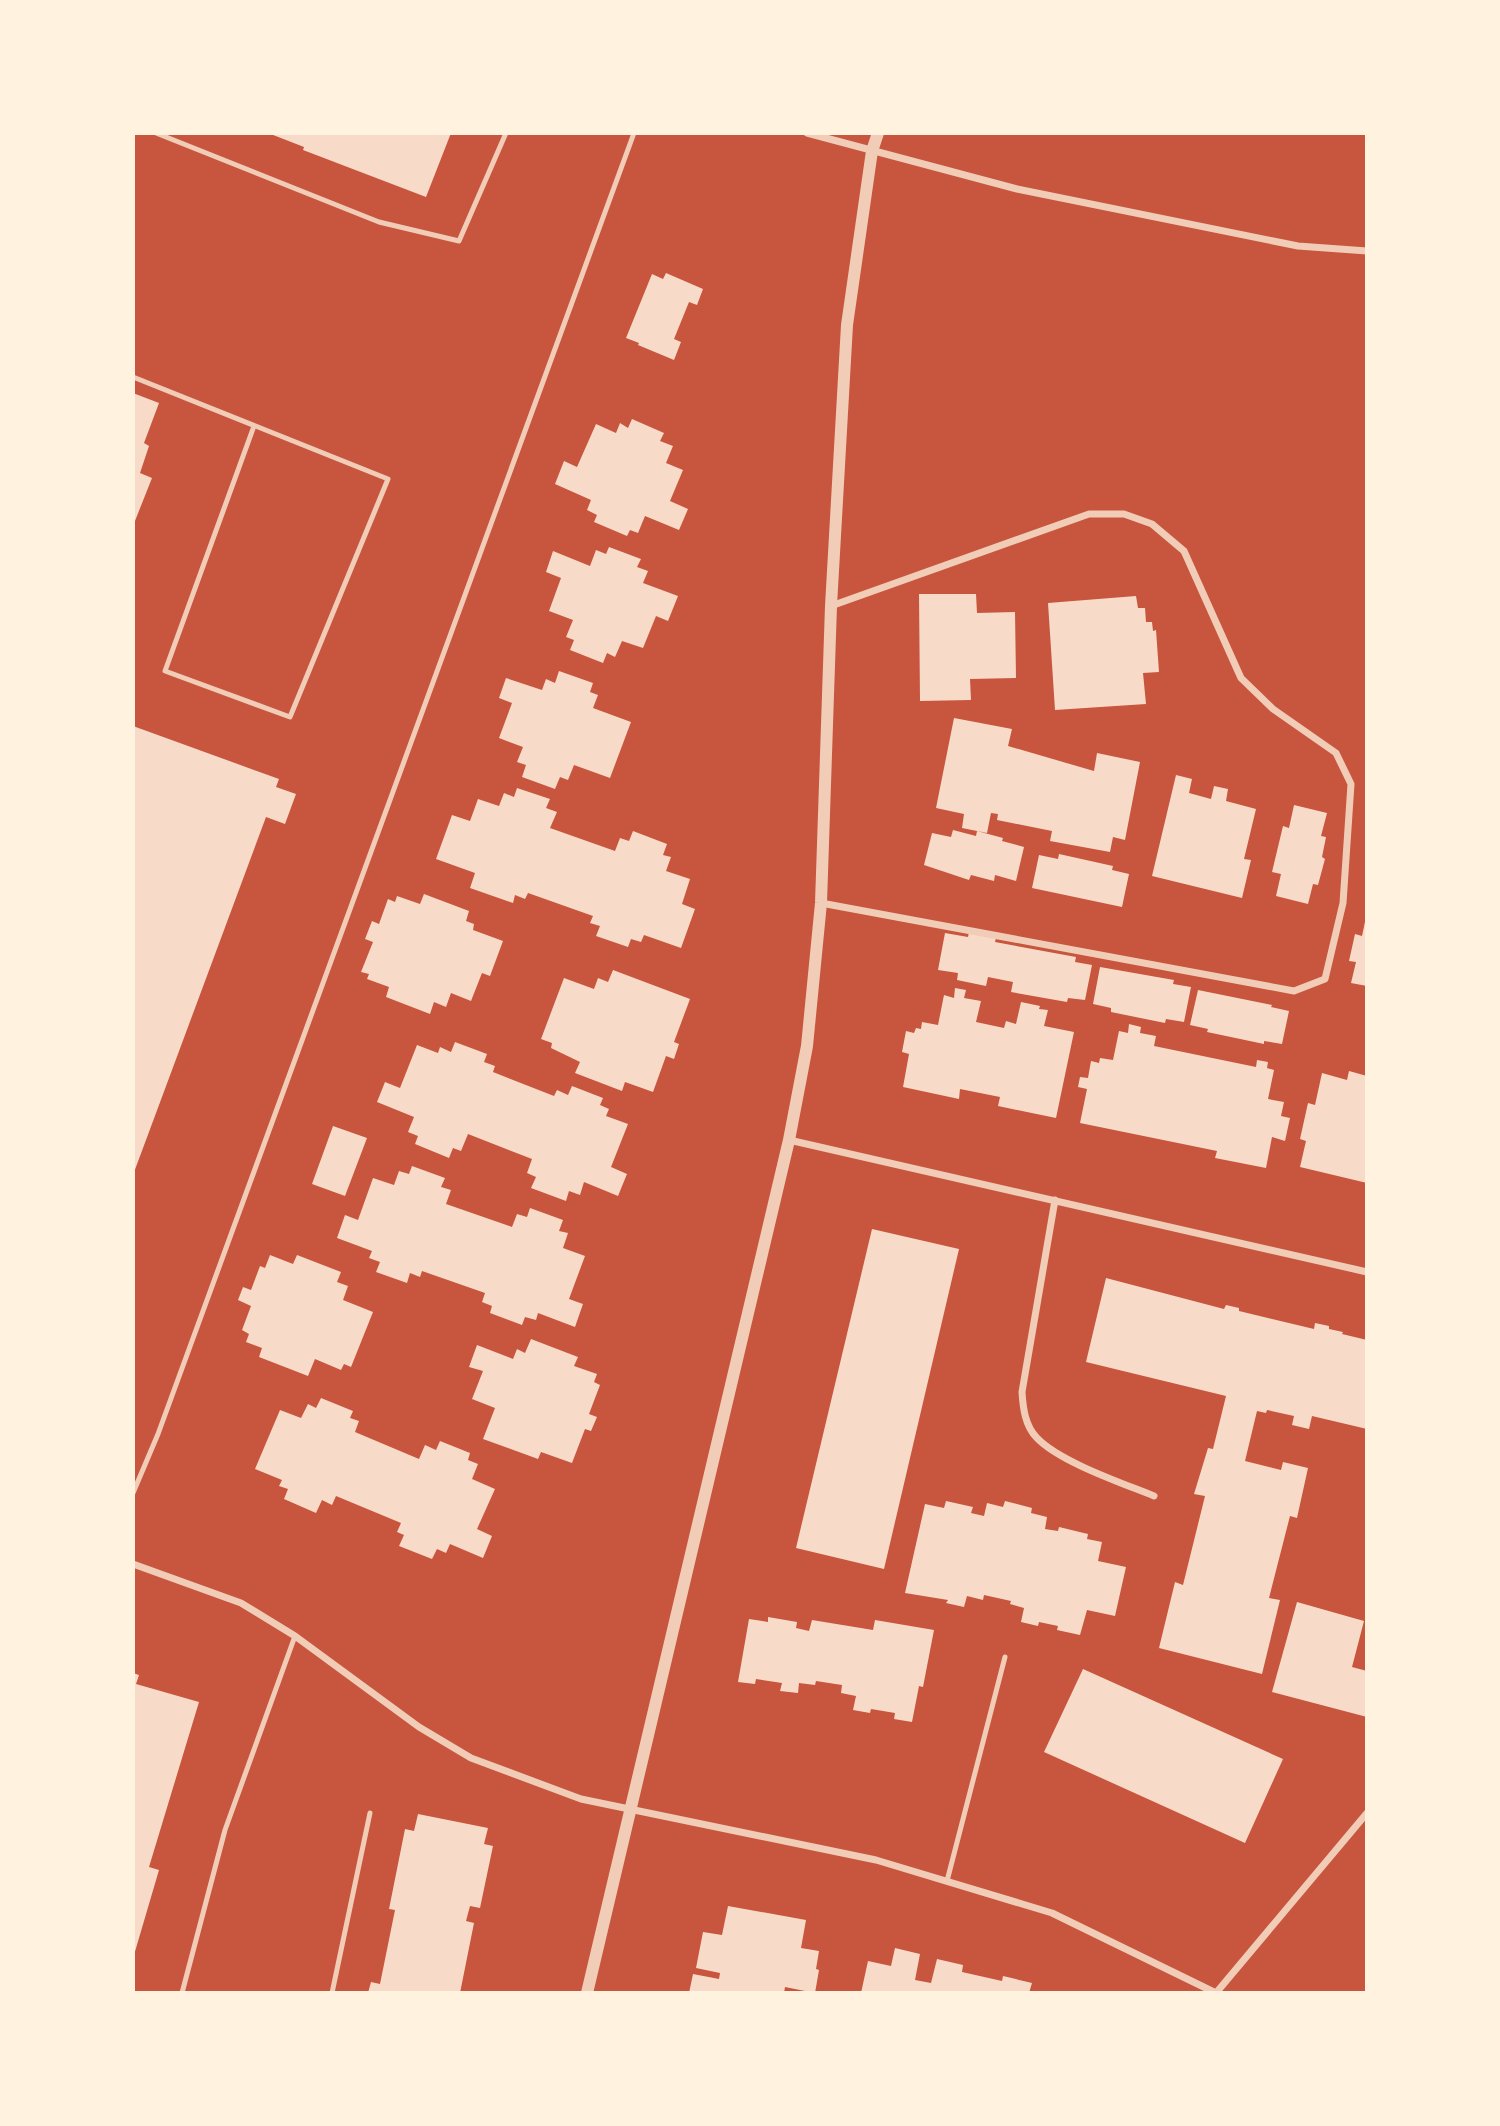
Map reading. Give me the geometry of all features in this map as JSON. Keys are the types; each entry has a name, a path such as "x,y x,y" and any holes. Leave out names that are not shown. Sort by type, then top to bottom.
{"street":[{"path":"807,133 1017,189 1298,246 1367,251"},
{"path":"587,1993 789,1140 807,1046 821,903 831,607 847,325 872,151 878,133"},
{"path":"821,903 1294,991 1325,979 1343,903 1351,784 1336,753 1273,709 1241,678 1184,551 1152,524 1133,517 1124,514 1089,513 831,607"},
{"path":"789,1140 1367,1272"},
{"path":"1055,1200 1022,1392 1023,1412 1036,1437 1071,1461 1154,1496"},
{"path":"133,1564 241,1603 295,1636 419,1727 471,1758 581,1798 876,1860 1052,1913 1216,1993 1367,1813"}],"lane":[{"path":"156,133 379,222 459,241 506,133"},
{"path":"133,1493 158,1434 634,133"},
{"path":"133,377 388,479 290,718 164,671 254,426"},
{"path":"182,1993 225,1829 295,1636"},
{"path":"947,1881 1005,1657"},
{"path":"332,1993 370,1813"}],"building":[{"path":"268,133 451,133 426,197 303,150 304,147"},
{"path":"666,273 703,289 697,305 689,302 674,339 681,342 674,360 626,338 652,274 663,279"},
{"path":"133,393 159,403 144,443 149,446 140,473 152,478 133,526"},
{"path":"632,419 664,433 660,441 673,446 666,463 683,470 670,501 688,509 679,530 645,516 638,533 630,530 627,536 594,522 597,515 587,510 591,500 555,484 564,461 577,467 596,424 616,433 620,423 628,428"},
{"path":"609,547 641,559 637,567 648,571 643,583 678,596 668,621 656,616 643,648 622,641 615,657 607,653 603,663 570,650 574,640 566,637 573,620 549,611 561,578 546,572 553,551 590,566 596,550 606,554"},
{"path":"919,594 976,594 977,613 1015,612 1016,678 970,679 971,700 920,701"},
{"path":"1136,596 1138,608 1145,608 1146,622 1152,622 1153,631 1156,630 1159,672 1143,673 1146,704 1055,710 1048,603"},
{"path":"559,671 593,683 590,692 598,695 593,708 631,722 610,778 574,765 568,780 560,777 555,789 522,777 526,765 517,762 523,747 499,738 512,703 499,698 506,678 542,690 546,679 555,683"},
{"path":"954,718 1012,729 1008,746 1094,771 1097,753 1140,762 1125,840 1113,837 1110,852 1050,841 1052,831 997,820 998,814 991,813 987,833 962,828 964,814 936,808"},
{"path":"133,726 279,779 276,787 296,794 285,824 266,817 133,1175"},
{"path":"1176,775 1192,779 1189,793 1211,799 1214,786 1228,789 1226,801 1256,809 1244,859 1251,860 1242,898 1152,876"},
{"path":"517,788 550,799 546,808 557,812 550,828 615,851 620,838 629,841 633,831 667,844 663,855 671,857 666,871 690,879 682,904 695,909 681,948 644,935 641,942 631,939 628,947 596,936 600,926 590,923 593,916 528,893 525,899 515,895 513,903 470,888 475,873 436,859 452,815 470,821 478,799 499,806 504,793 514,797"},
{"path":"1294,805 1327,813 1321,836 1326,837 1322,857 1325,859 1318,885 1313,884 1308,904 1276,896 1281,874 1272,872 1283,826 1289,828"},
{"path":"953,830 976,836 977,831 1024,847 1016,881 995,875 994,881 971,875 969,880 924,865 932,833 951,837"},
{"path":"1059,854 1113,866 1112,870 1129,874 1122,907 1032,888 1039,855 1058,859"},
{"path":"424,894 469,911 466,921 474,924 473,930 503,941 490,976 482,973 471,1001 451,993 446,1007 434,1002 430,1014 386,997 389,987 367,979 369,974 361,972 373,942 365,939 372,921 379,924 388,899 395,902 397,896 420,904"},
{"path":"1366,917 1367,986 1351,983 1356,962 1349,961 1355,934 1362,936"},
{"path":"969,932 996,938 995,942 1076,957 1075,962 1092,965 1085,1000 1068,998 1067,1002 1011,992 1013,982 988,977 986,986 957,980 958,973 938,970 945,933 968,937"},
{"path":"1100,967 1174,980 1173,984 1191,987 1184,1022 1166,1019 1165,1023 1111,1012 1111,1008 1093,1004"},
{"path":"613,970 690,999 674,1042 679,1044 674,1059 666,1056 653,1092 625,1082 622,1091 575,1073 580,1062 551,1048 552,1043 541,1039 564,978 594,989 598,978 608,982"},
{"path":"955,988 966,990 964,998 981,1001 976,1022 1004,1028 1006,1021 1016,1024 1021,1002 1048,1010 1044,1026 1074,1032 1056,1118 998,1106 1000,1097 960,1089 959,1099 903,1087 909,1054 902,1052 906,1031 914,1033 916,1028 921,1029 922,1022 938,1025 944,995 954,998"},
{"path":"1198,990 1289,1011 1282,1044 1264,1041 1264,1044 1207,1032 1208,1029 1190,1025"},
{"path":"1129,1024 1141,1027 1140,1033 1156,1036 1154,1046 1256,1067 1257,1060 1268,1062 1267,1068 1274,1070 1268,1099 1284,1102 1281,1116 1290,1118 1285,1141 1272,1137 1266,1168 1215,1158 1217,1151 1080,1123 1087,1089 1078,1087 1080,1077 1088,1078 1091,1061 1099,1063 1100,1058 1113,1060 1119,1031 1128,1033"},
{"path":"455,1042 487,1054 484,1062 495,1066 493,1072 554,1096 557,1090 568,1095 572,1086 603,1098 600,1105 609,1109 606,1116 628,1124 611,1167 627,1174 618,1196 584,1182 580,1195 569,1191 566,1201 531,1188 536,1177 527,1173 532,1159 468,1134 461,1151 453,1148 449,1158 415,1144 418,1136 408,1132 414,1117 377,1102 385,1082 400,1088 417,1045 438,1053 440,1047 451,1052"},
{"path":"1349,1071 1367,1076 1367,1183 1300,1167 1306,1141 1300,1139 1308,1103 1315,1105 1322,1073 1347,1080"},
{"path":"333,1126 367,1138 345,1196 312,1184"},
{"path":"412,1166 445,1178 441,1187 451,1190 446,1204 512,1227 517,1214 527,1217 530,1208 563,1220 559,1231 568,1233 563,1248 585,1256 569,1299 583,1304 575,1327 538,1313 536,1320 525,1317 522,1325 490,1313 492,1306 482,1302 485,1293 422,1271 420,1277 410,1273 407,1283 376,1272 380,1262 369,1258 372,1251 337,1238 345,1215 358,1220 373,1178 394,1185 399,1171 409,1174"},
{"path":"872,1229 959,1249 884,1569 796,1548"},
{"path":"270,1255 293,1264 297,1255 341,1272 337,1282 348,1286 343,1300 373,1312 351,1367 344,1364 341,1370 315,1359 308,1376 259,1357 262,1348 246,1342 249,1334 242,1330 251,1306 238,1300 243,1287 251,1290 260,1266 265,1268"},
{"path":"1106,1278 1224,1309 1226,1305 1239,1308 1239,1311 1314,1329 1315,1323 1329,1326 1329,1329 1343,1332 1342,1334 1367,1340 1367,1429 1312,1416 1309,1429 1292,1425 1294,1416 1267,1410 1266,1413 1257,1411 1245,1461 1281,1470 1283,1462 1308,1468 1297,1518 1290,1516 1269,1598 1280,1600 1262,1674 1159,1648 1175,1582 1183,1585 1205,1496 1194,1494 1208,1448 1213,1449 1226,1396 1086,1362"},
{"path":"531,1339 578,1357 574,1366 597,1374 594,1382 600,1385 589,1414 597,1417 591,1431 585,1429 572,1463 541,1452 538,1459 483,1439 495,1408 472,1399 483,1371 469,1367 477,1345 513,1359 517,1349 525,1353"},
{"path":"321,1398 353,1411 350,1418 359,1421 355,1432 419,1459 425,1445 436,1450 440,1441 470,1453 468,1460 478,1464 472,1479 495,1489 477,1529 492,1536 483,1558 450,1544 446,1553 437,1549 432,1559 399,1546 404,1535 397,1532 401,1523 336,1496 332,1505 322,1500 316,1513 284,1499 288,1489 279,1486 282,1480 255,1469 280,1410 301,1418 308,1404 316,1408"},
{"path":"946,1501 973,1507 971,1513 984,1516 987,1503 1003,1507 1005,1501 1032,1508 1031,1513 1047,1517 1045,1529 1058,1531 1059,1527 1088,1534 1087,1539 1102,1542 1098,1561 1126,1567 1115,1616 1087,1610 1080,1635 1057,1630 1058,1626 1039,1622 1038,1626 1021,1622 1024,1608 1010,1604 1011,1601 984,1595 983,1600 967,1596 964,1607 946,1603 948,1600 905,1593 925,1504 944,1508"},
{"path":"1297,1602 1364,1621 1352,1667 1367,1671 1367,1717 1272,1692"},
{"path":"768,1617 797,1622 796,1628 809,1631 812,1620 873,1630 875,1620 934,1630 923,1687 919,1686 912,1722 894,1719 895,1713 871,1709 870,1713 853,1710 856,1696 841,1693 842,1685 816,1681 815,1685 799,1683 798,1693 780,1691 782,1683 756,1679 755,1684 738,1682 749,1619 768,1622"},
{"path":"1083,1669 1283,1759 1245,1843 1044,1752"},
{"path":"133,1673 139,1675 136,1684 199,1702 149,1867 159,1870 134,1955"},
{"path":"418,1814 488,1828 484,1844 493,1846 480,1908 470,1906 466,1921 474,1923 460,1993 368,1993 371,1982 380,1984 395,1910 389,1909 405,1829 414,1831"},
{"path":"728,1906 806,1920 801,1948 819,1951 815,1993 785,1987 784,1993 689,1993 693,1974 719,1979 720,1973 696,1968 703,1932 722,1935"},
{"path":"895,1948 920,1954 915,1980 931,1983 937,1959 963,1965 962,1972 1002,1981 1003,1976 1032,1983 1029,1993 861,1993 868,1961 891,1966"}]}
